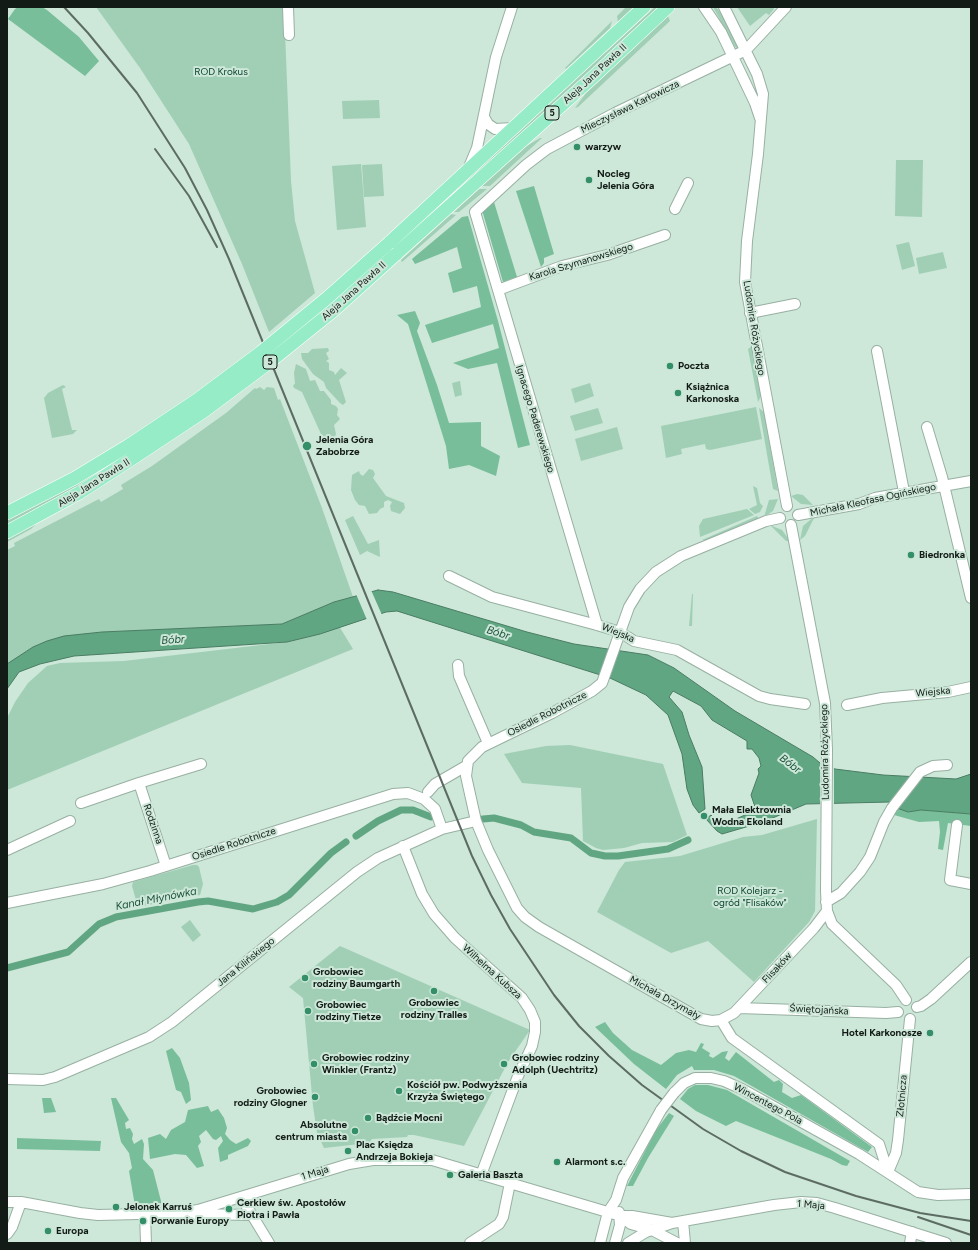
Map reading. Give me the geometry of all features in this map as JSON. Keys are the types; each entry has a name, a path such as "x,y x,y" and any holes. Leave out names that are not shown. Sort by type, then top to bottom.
{"main road":[{"name":"Aleja Jana Pawła II","path":"7,513 75,478 131,444 197,400 260,353 326,299 389,243 644,7"},
{"name":"Aleja Jana Pawła II","path":"7,532 66,500 136,456 204,411 267,364 334,310 592,78 668,7"}],"street":[{"path":"288,7 288,35"},
{"path":"468,170 477,148 496,57 512,7"},
{"path":"646,27 666,16 676,7"},
{"name":"Ludomira Różyckiego","path":"704,7 721,32 755,103 762,124"},
{"name":"Ludomira Różyckiego","path":"724,7 762,84 764,94 762,124 746,254 745,282 787,506"},
{"name":"Mieczysława Karłowicza","path":"475,212 526,165 547,149 615,113 746,50 786,7"},
{"path":"483,122 495,129 513,128"},
{"path":"675,209 688,183"},
{"name":"Ignacego Paderewskiego","path":"475,212 597,625"},
{"name":"Karola Szymanowskiego","path":"498,290 562,266 607,255 665,235"},
{"path":"750,313 795,304"},
{"path":"877,350 904,492"},
{"path":"927,427 944,486 971,598"},
{"name":"Michała Kleofasa Ogińskiego","path":"798,515 859,504 875,498 904,492 971,481"},
{"path":"787,506 796,509 798,515 796,521 791,525 784,523 780,518 781,510 787,506"},
{"path":"620,632 629,607 640,589 647,580 668,563 750,527 780,518"},
{"name":"Ludomira Różyckiego","path":"791,525 823,690 827,750 827,907"},
{"name":"Wiejska","path":"450,576 492,597 620,632 634,641 677,650 759,696 805,704"},
{"name":"Osiedle Robotnicze","path":"466,766 472,756 488,743 552,713 598,687 604,680 620,632"},
{"path":"458,665 459,676 488,743"},
{"name":"Wiejska","path":"847,704 882,698 948,692 971,687"},
{"path":"81,803 201,764"},
{"name":"Flisaków","path":"721,1020 739,1008 827,907 860,872 870,857 884,822 892,808 920,772 932,766 947,765"},
{"path":"428,792 435,784 466,766"},
{"path":"466,766 466,776 476,821"},
{"name":"Rodzinna","path":"139,783 166,866"},
{"name":"Osiedle Robotnicze","path":"7,903 103,884 166,866 393,794 408,793 424,799 435,809 442,829"},
{"path":"7,850 70,820"},
{"name":"Jana Kilińskiego","path":"7,1079 44,1080 55,1077 155,1033 172,1022 357,872 378,858 442,829 476,821"},
{"name":"Michała Drzymały","path":"476,821 488,850 514,902 532,922 701,1019 712,1021 721,1020"},
{"path":"957,825 950,880 971,884"},
{"name":"Wilhelma Kubsza","path":"403,846 422,894 434,914 455,938 522,998 530,1010 535,1022 535,1032 532,1046 516,1081 481,1174"},
{"path":"827,907 830,921 896,985 906,1000"},
{"path":"917,1007 931,999 971,962"},
{"path":"906,1000 913,1001 917,1007 916,1013 910,1019 902,1018 898,1012 900,1004 906,1000"},
{"name":"Świętojańska","path":"739,1008 886,1013 898,1012"},
{"name":"Złotnicza","path":"888,1172 896,1153 898,1140 910,1019"},
{"path":"721,1020 732,1038 879,1144 888,1172"},
{"name":"Wincentego Pola","path":"600,1243 608,1212 616,1200 623,1178 661,1110 684,1083 696,1078 711,1078 731,1084 888,1172 918,1192 938,1195 971,1194"},
{"name":"1 Maja","path":"7,1202 21,1202 80,1213 178,1213 198,1210 349,1164 373,1160 432,1160 608,1212 620,1216 633,1225 652,1230 672,1222 683,1220 774,1205 806,1203 835,1208 946,1243"},
{"path":"470,1243 499,1224 503,1217 510,1183"},
{"path":"241,1197 269,1243"},
{"path":"615,1243 620,1226 620,1216 616,1200"},
{"path":"7,1234 12,1227 21,1202"},
{"path":"178,1213 252,1215"},
{"path":"145,1214 146,1240"},
{"name":"1 Maja","path":"620,1216 632,1216 672,1222"},
{"path":"683,1220 684,1239"},
{"path":"672,1222 675,1242"},
{"path":"628,1243 652,1230 675,1242"},
{"path":"910,1243 912,1232"}],"green space":[{"name":"ROD Krokus","path":"96,7 284,7 291,181 295,221 315,293 269,332 242,264 189,144 140,68"},
{"path":"626,7 634,7 618,22 617,16"},
{"path":"655,7 658,7 608,53 585,78 397,248 393,247 573,78 607,51"},
{"path":"713,7 716,7 723,16 737,48 735,47"},
{"path":"737,7 773,7 774,9 769,15 766,13 750,26"},
{"path":"668,16 670,21 578,107 575,108 586,93"},
{"path":"612,21 610,28 566,69 565,68"},
{"path":"379,100 380,118 343,119 342,101"},
{"path":"542,138 490,186 478,186 515,153"},
{"path":"896,160 923,160 922,217 895,216"},
{"path":"361,164 366,227 337,230 332,166"},
{"path":"382,164 384,196 364,197 362,165"},
{"path":"479,189 487,189 459,212 454,212"},
{"path":"451,214 456,215 402,262 401,260"},
{"path":"909,242 915,266 902,270 896,245"},
{"path":"943,252 947,268 919,274 916,258"},
{"path":"752,346 761,396 758,402 748,349"},
{"path":"328,348 329,351 326,353 329,359 326,361 329,363 329,370 334,372 335,375 341,368 347,373 339,380 346,402 343,405 326,388 324,382 313,374 302,359 301,353 308,353 312,349"},
{"path":"296,364 306,369 310,381 315,380 320,391 324,391 331,400 331,404 336,406 338,409 337,415 340,419 334,425 336,434 334,439 327,439 321,434 302,392 294,388 294,373"},
{"path":"460,381 462,395 455,397 452,383"},
{"path":"590,383 594,396 575,403 571,389"},
{"path":"63,385 66,387 62,389 72,430 77,430 73,434 52,438 44,398 48,393"},
{"path":"260,387 264,390 267,387 274,388 278,400 280,399 322,508 353,597 334,602 282,624 102,632 7,664 7,550 15,546 14,543 99,499 101,502 123,489 121,485 152,466 226,413 255,388"},
{"path":"756,407 762,439 710,450 706,449 705,444 681,449 682,454 666,458 661,426"},
{"path":"598,408 603,423 575,431 570,416"},
{"path":"759,408 764,412 778,491 773,489"},
{"path":"617,427 623,449 581,461 575,439"},
{"path":"128,450 133,452 78,489 7,528 7,518"},
{"path":"369,469 373,470 375,474 373,478 386,496 404,503 405,508 400,514 391,511 390,506 392,502 388,500 384,502 384,507 377,513 369,514 365,506 359,505 355,500 351,490 352,475 359,471 363,476"},
{"path":"753,486 757,488 760,503 763,506 760,512 755,514 749,509 757,505"},
{"path":"797,494 803,495 813,505 801,504 791,496"},
{"path":"778,499 773,511 764,517 769,500"},
{"path":"747,509 754,515 700,537 699,526 703,519"},
{"path":"353,516 368,544 379,540 380,557 367,551 360,555 345,520"},
{"path":"757,516 759,519 708,540 702,540"},
{"path":"815,516 805,536 800,540 803,526"},
{"path":"38,522 31,529 7,542 7,539"},
{"path":"770,525 782,530 790,541 786,541"},
{"path":"692,594 692,626 689,626"},
{"path":"339,626 353,649 7,790 7,718 15,702 28,683 47,666 60,663 124,661 287,642 320,634"},
{"path":"570,745 663,764 687,835 673,842 642,843 624,848 603,850 583,841 581,788 522,783 504,754 546,746"},
{"name":"ROD Kolejarz - ogród \"Flisaków\"","path":"817,819 815,911 809,922 754,982 708,941 671,953 597,912 619,870 625,862 680,856 743,837 762,835"},
{"path":"197,865 199,867 203,884 200,895 138,907 132,886 133,882"},
{"path":"190,920 201,935 193,942 181,927"},
{"path":"340,946 530,1030 508,1062 464,1146 408,1135 407,1137 372,1139 369,1143 324,1148 317,1133 313,1106 303,998 289,987"}],"shaded area":[{"path":"18,7 42,7 47,10 79,37 99,61 85,76 8,19"},
{"path":"534,186 554,254 544,258 544,263 541,267 516,191"},
{"path":"494,202 517,277 503,282 482,210"},
{"path":"468,216 498,321 530,445 518,448 497,363 468,369 453,363 499,348 493,324 432,343 425,325 481,307 477,286 453,293 448,273 462,268 457,247 415,264 412,259 462,217"},
{"path":"415,311 420,323 417,331 449,423 481,422 481,446 500,456 496,476 469,465 449,469 446,446 408,324 397,315"},
{"path":"900,802 908,812 921,810 971,814 971,826 948,823 943,850 938,849 940,832 939,821 919,822 894,815 894,810"},
{"path":"605,1022 613,1033 632,1050 661,1065 676,1053 689,1050 696,1052 701,1043 704,1044 702,1048 710,1053 709,1056 713,1058 722,1052 728,1051 725,1058 729,1061 736,1052 774,1082 779,1080 783,1084 782,1092 792,1098 801,1095 872,1147 868,1152 734,1076 714,1070 694,1070 692,1066 677,1075 666,1089 634,1064 595,1027"},
{"path":"172,1048 180,1058 189,1083 191,1100 186,1104 181,1092 176,1090 166,1051"},
{"path":"695,1085 708,1085 727,1090 850,1161 847,1166 842,1165 831,1159 736,1121 726,1126 696,1111 680,1099 688,1089"},
{"path":"42,1098 51,1098 56,1112 44,1113"},
{"path":"111,1098 116,1098 129,1120 125,1123 126,1129 130,1128 133,1134 132,1139 134,1144 142,1139 144,1144 143,1159 153,1170 162,1205 135,1206 129,1171 132,1168 129,1153 121,1142"},
{"path":"208,1106 211,1112 218,1109 224,1118 227,1128 225,1134 230,1140 236,1144 248,1138 251,1141 248,1146 228,1155 228,1159 220,1162 218,1148 223,1141 221,1136 216,1140 213,1139 206,1130 199,1136 201,1142 198,1146 204,1166 197,1168 186,1155 175,1154 150,1159 148,1138 160,1134 166,1139 171,1130 185,1122 188,1110"},
{"path":"669,1113 674,1116 648,1158 633,1186 627,1186 656,1130"},
{"path":"17,1138 101,1141 100,1151 17,1149"}],"water":[{"name":"Bóbr","path":"378,590 393,592 527,632 574,644 648,655 674,668 735,711 813,757 820,763 835,769 883,775 956,779 971,774 971,814 921,810 908,812 897,808 890,802 806,804 763,822 722,834 717,831 706,819 711,815 718,822 725,824 756,810 751,795 759,773 758,769 761,766 759,758 752,749 747,749 747,741 712,720 701,706 673,691 669,697 682,712 689,735 702,767 705,809 699,813 693,805 687,789 682,754 668,715 646,695 610,678 397,611 386,612 320,634 287,642 74,656 40,664 19,672 7,689 7,664 33,647 64,636 102,632 282,624 334,602"}],"pier":[{"path":"371,590 382,615 367,620 356,594"},
{"path":"820,761 834,766 834,805 820,805"}],"waterway":[{"name":"Kanał Młynówka","path":"356,836 378,821 401,810 413,810 431,817"},
{"name":"Kanał Młynówka","path":"483,819 494,818 521,825 534,832 571,838 591,853 605,856 618,856 668,849 688,840"},
{"name":"Kanał Młynówka","path":"7,968 68,952 99,924 116,917 208,901 253,909 277,902 289,895 331,853 346,842"}],"railway":[{"path":"64,7 88,33 137,93 185,168 207,210 229,259 472,856 510,929 554,995 579,1026 609,1056 642,1085 703,1129 741,1151 785,1172 856,1196 920,1213 971,1221"},
{"path":"155,149 189,196 217,247"},
{"path":"918,1217 971,1235"}],"place":[{"name":"warzyw","path":"577,147"},
{"name":"Nocleg Jelenia Góra","path":"589,180"},
{"name":"Poczta","path":"670,366"},
{"name":"Książnica Karkonoska","path":"678,393"},
{"name":"Jelenia Góra Zabobrze","path":"307,446"},
{"name":"Biedronka","path":"911,555"},
{"name":"Mała Elektrownia Wodna Ekoland","path":"704,816"},
{"name":"Grobowiec rodziny Baumgarth","path":"305,978"},
{"name":"Grobowiec rodziny Tralles","path":"434,991"},
{"name":"Grobowiec rodziny Tietze","path":"308,1011"},
{"name":"Hotel Karkonosze","path":"930,1033"},
{"name":"Grobowiec rodziny Winkler (Frantz)","path":"314,1064"},
{"name":"Grobowiec rodziny Adolph (Uechtritz)","path":"504,1064"},
{"name":"Kościół pw. Podwyższenia Krzyża Świętego","path":"399,1091"},
{"name":"Grobowiec rodziny Glogner","path":"315,1097"},
{"name":"Bądźcie Mocni","path":"368,1118"},
{"name":"Absolutne centrum miasta","path":"355,1131"},
{"name":"Plac Księdza Andrzeja Bokieja","path":"348,1151"},
{"name":"Alarmont s.c.","path":"557,1162"},
{"name":"Galeria Baszta","path":"450,1175"},
{"name":"Jelonek Karruś","path":"116,1207"},
{"name":"Cerkiew św. Apostołów Piotra i Pawła","path":"229,1209"},
{"name":"Porwanie Europy","path":"143,1221"},
{"name":"Europa","path":"48,1231"}]}
